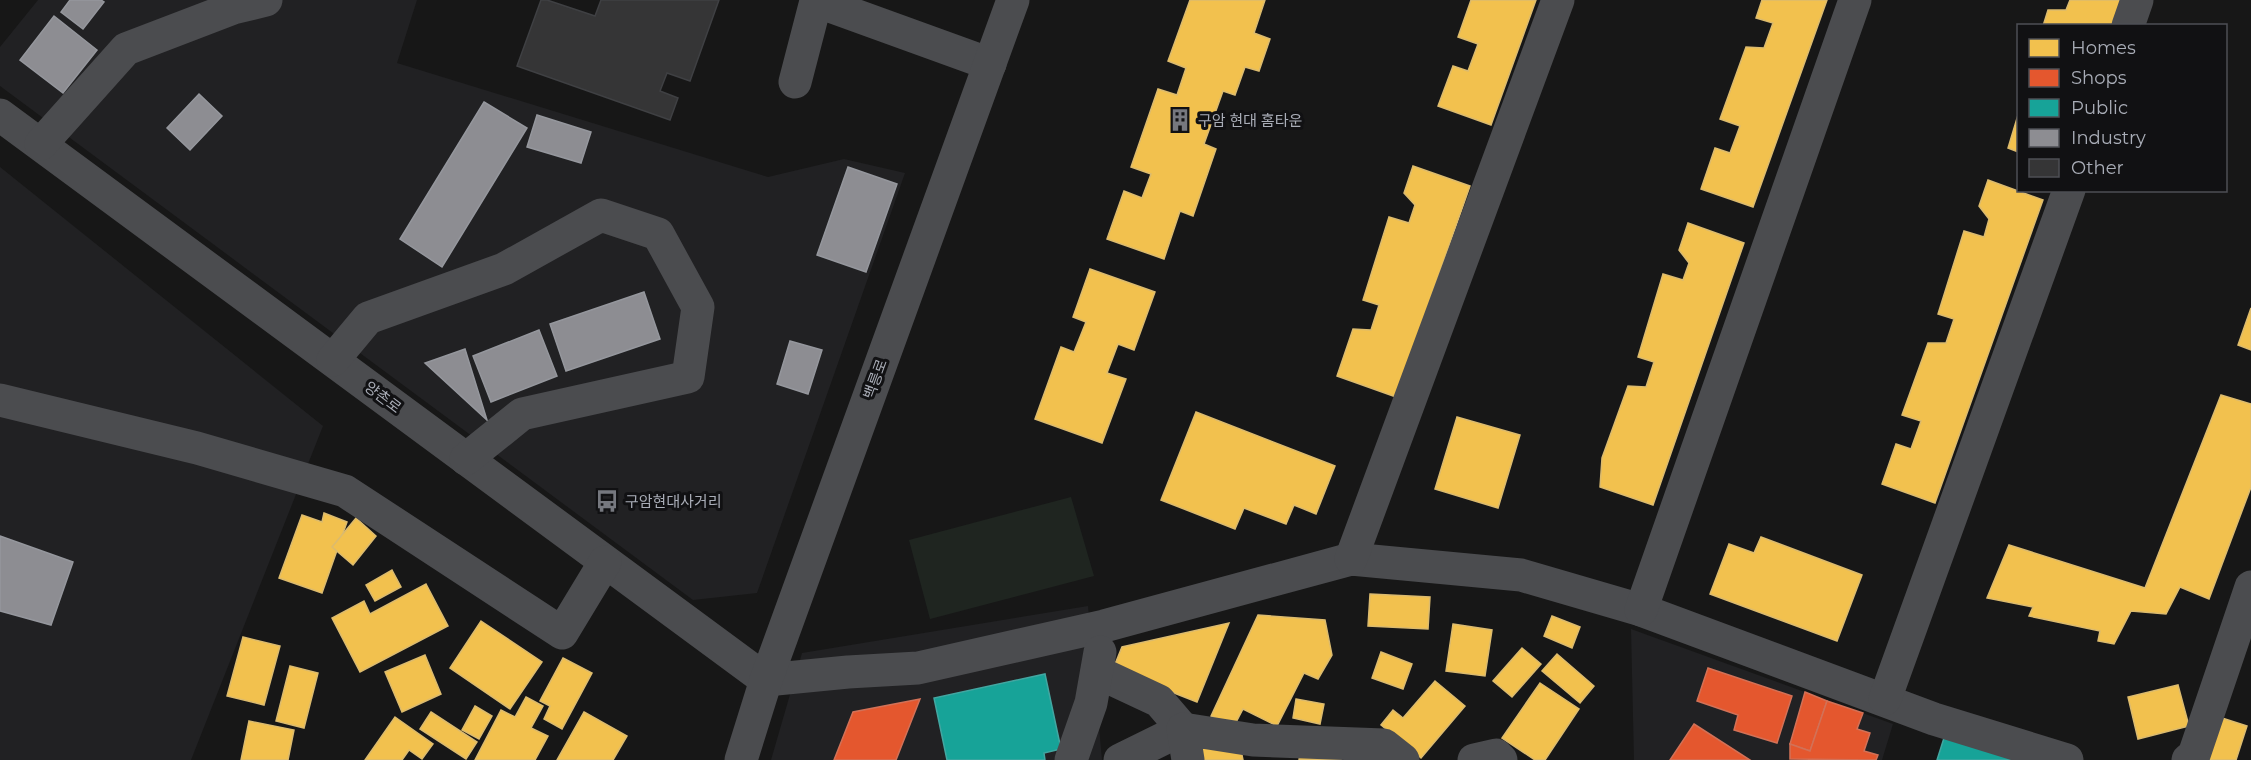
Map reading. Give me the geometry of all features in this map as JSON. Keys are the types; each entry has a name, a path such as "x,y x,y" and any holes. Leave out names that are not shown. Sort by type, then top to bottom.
{"street":[{"path":"41,144 126,49 232,8 266,0"},
{"name":"백릉로","path":"741,760 766,680 1013,0"},
{"path":"1351,559 1558,0"},
{"path":"1641,610 1855,0"},
{"path":"2129,24 2137,0"},
{"path":"795,82 816,1 990,64"},
{"name":"양촌로","path":"0,115 766,680"},
{"path":"1884,699 2068,192"},
{"path":"333,360 368,318 504,269 601,215 658,234 698,308 688,377 522,414 466,459"},
{"path":"0,400 197,448 345,491 562,633 605,562"},
{"path":"766,680 918,668 1104,626 1351,559 1521,575 1641,610 1934,719 2067,760"},
{"path":"2187,760 2194,755 2251,587"},
{"path":"1071,760 1091,703 1104,626"},
{"path":"1096,672 1159,701 1186,744"},
{"path":"1120,760 1186,744 1253,740 1384,745 1403,760"},
{"path":"1474,760 1496,755 1502,760"}],"shaded area":[{"path":"38,0 417,0 397,63 768,177 844,159 905,173 757,593 693,600 0,86 0,47"},
{"path":"0,167 323,426 191,760 0,760"},
{"path":"1071,497 1094,576 930,619 909,540"},
{"path":"1088,606 1102,760 771,760 802,653"},
{"path":"1631,629 1893,724 1882,760 1634,760"}],"building: Homes":[{"name":"구암 현대 홈타운","path":"1190,0 1265,0 1254,33 1270,39 1259,71 1245,67 1235,95 1223,91 1204,144 1216,149 1193,216 1180,211 1164,259 1107,239 1124,191 1142,198 1151,174 1131,167 1158,89 1177,95 1186,68 1168,61"},
{"path":"1471,0 1536,0 1491,125 1438,106 1453,66 1468,71 1478,44 1458,37"},
{"path":"1762,0 1827,0 1753,207 1701,189 1715,148 1730,153 1740,126 1720,119 1746,47 1764,48 1773,23 1756,18"},
{"path":"2070,0 2133,0 2125,24 2044,24 2048,10 2066,10"},
{"path":"2017,118 2017,152 2008,148"},
{"path":"1413,166 1470,186 1396,397 1337,376 1353,329 1371,330 1379,305 1363,300 1389,217 1409,223 1415,205 1404,193"},
{"path":"1988,180 2043,200 1935,503 1882,484 1896,444 1911,449 1921,421 1902,415 1928,343 1946,343 1954,319 1938,314 1964,231 1984,237 1989,219 1979,206"},
{"path":"1688,223 1744,243 1653,505 1600,487 1602,458 1628,386 1646,387 1654,362 1638,357 1663,274 1683,280 1689,263 1679,250"},
{"path":"1090,269 1155,292 1134,350 1118,344 1107,373 1126,379 1102,443 1035,419 1061,347 1074,352 1086,322 1073,317"},
{"path":"2251,308 2251,350 2238,345"},
{"path":"2221,395 2251,404 2251,487 2209,599 2180,587 2166,614 2131,611 2114,644 2098,641 2100,631 2029,616 2033,607 1987,598 2009,545 2145,588"},
{"path":"1196,412 1335,466 1316,514 1294,505 1286,524 1244,508 1235,529 1161,500"},
{"path":"1457,417 1520,435 1498,508 1435,489"},
{"path":"324,513 347,522 322,593 279,578 302,515 322,522"},
{"path":"356,518 376,536 353,565 332,547"},
{"path":"1761,537 1862,575 1837,641 1710,594 1729,544 1754,553"},
{"path":"392,570 401,587 375,601 366,585"},
{"path":"426,584 448,626 360,672 332,618 364,601 370,614"},
{"path":"1370,594 1430,597 1428,629 1368,626"},
{"path":"1258,615 1325,620 1332,655 1318,679 1304,673 1277,726 1243,709 1234,726 1211,716"},
{"path":"1552,616 1580,627 1572,648 1544,636"},
{"path":"481,621 542,662 510,709 450,668"},
{"path":"1229,623 1197,702 1113,669 1122,647"},
{"path":"1453,624 1492,630 1485,676 1446,671"},
{"path":"243,637 280,646 264,705 227,696"},
{"path":"1522,648 1541,664 1512,697 1493,681"},
{"path":"1381,652 1412,664 1403,689 1372,678"},
{"path":"1557,654 1594,686 1580,703 1542,671"},
{"path":"425,655 441,694 402,712 385,672"},
{"path":"563,658 592,673 562,729 544,719 550,706 540,701"},
{"path":"290,666 318,673 304,728 276,721"},
{"path":"1435,681 1465,706 1421,758 1381,725 1393,710 1403,718"},
{"path":"1540,683 1579,709 1545,760 1535,760 1502,738"},
{"path":"2178,685 2189,726 2138,739 2128,697"},
{"path":"526,697 543,706 531,728 548,736 535,760 475,760 501,710 515,717"},
{"path":"1296,699 1324,704 1320,724 1293,718"},
{"path":"475,706 492,716 479,739 462,730"},
{"path":"431,712 477,742 466,759 420,729"},
{"path":"584,712 627,736 613,760 557,760"},
{"path":"395,717 433,744 422,759 409,750 402,760 365,760"},
{"path":"2222,718 2247,726 2236,760 2208,760"},
{"path":"249,721 294,730 288,760 241,760"},
{"path":"1239,740 1243,760 1200,760 1198,748"},
{"path":"1300,753 1342,756 1341,760 1299,760"}],"building: Shops":[{"path":"1708,668 1792,696 1777,743 1734,730 1738,715 1697,701"},
{"path":"1805,692 1827,701 1810,751 1790,744"},
{"path":"920,699 896,760 834,760 853,712"},
{"path":"1827,701 1863,713 1857,729 1870,733 1864,751 1878,755 1876,760 1790,759 1790,744 1810,751"},
{"path":"1694,724 1750,760 1670,760"}],"building: Public":[{"path":"1045,674 1061,749 1044,753 1045,760 947,760 934,698"},
{"path":"1944,738 2019,760 1937,760"}],"building: Industry":[{"path":"70,0 101,0 104,2 83,29 61,12"},
{"path":"54,16 97,50 63,93 20,60"},
{"path":"199,94 222,116 190,150 167,128"},
{"path":"484,102 527,128 442,267 400,239"},
{"path":"537,115 591,132 581,163 527,147"},
{"path":"848,167 897,184 866,272 817,255"},
{"path":"644,292 660,339 566,371 550,324"},
{"path":"539,330 557,376 491,402 473,356"},
{"path":"790,341 822,350 808,394 777,384"},
{"path":"465,349 487,420 425,363"},
{"path":"0,536 73,562 51,625 0,611"}],"building: Other":[{"path":"541,0 595,16 601,0 719,0 690,81 667,73 660,91 678,98 670,120 517,66"}],"place":[{"name":"구암 현대 홈타운","path":"1180,120"},
{"name":"구암현대사거리","path":"607,501"}]}
